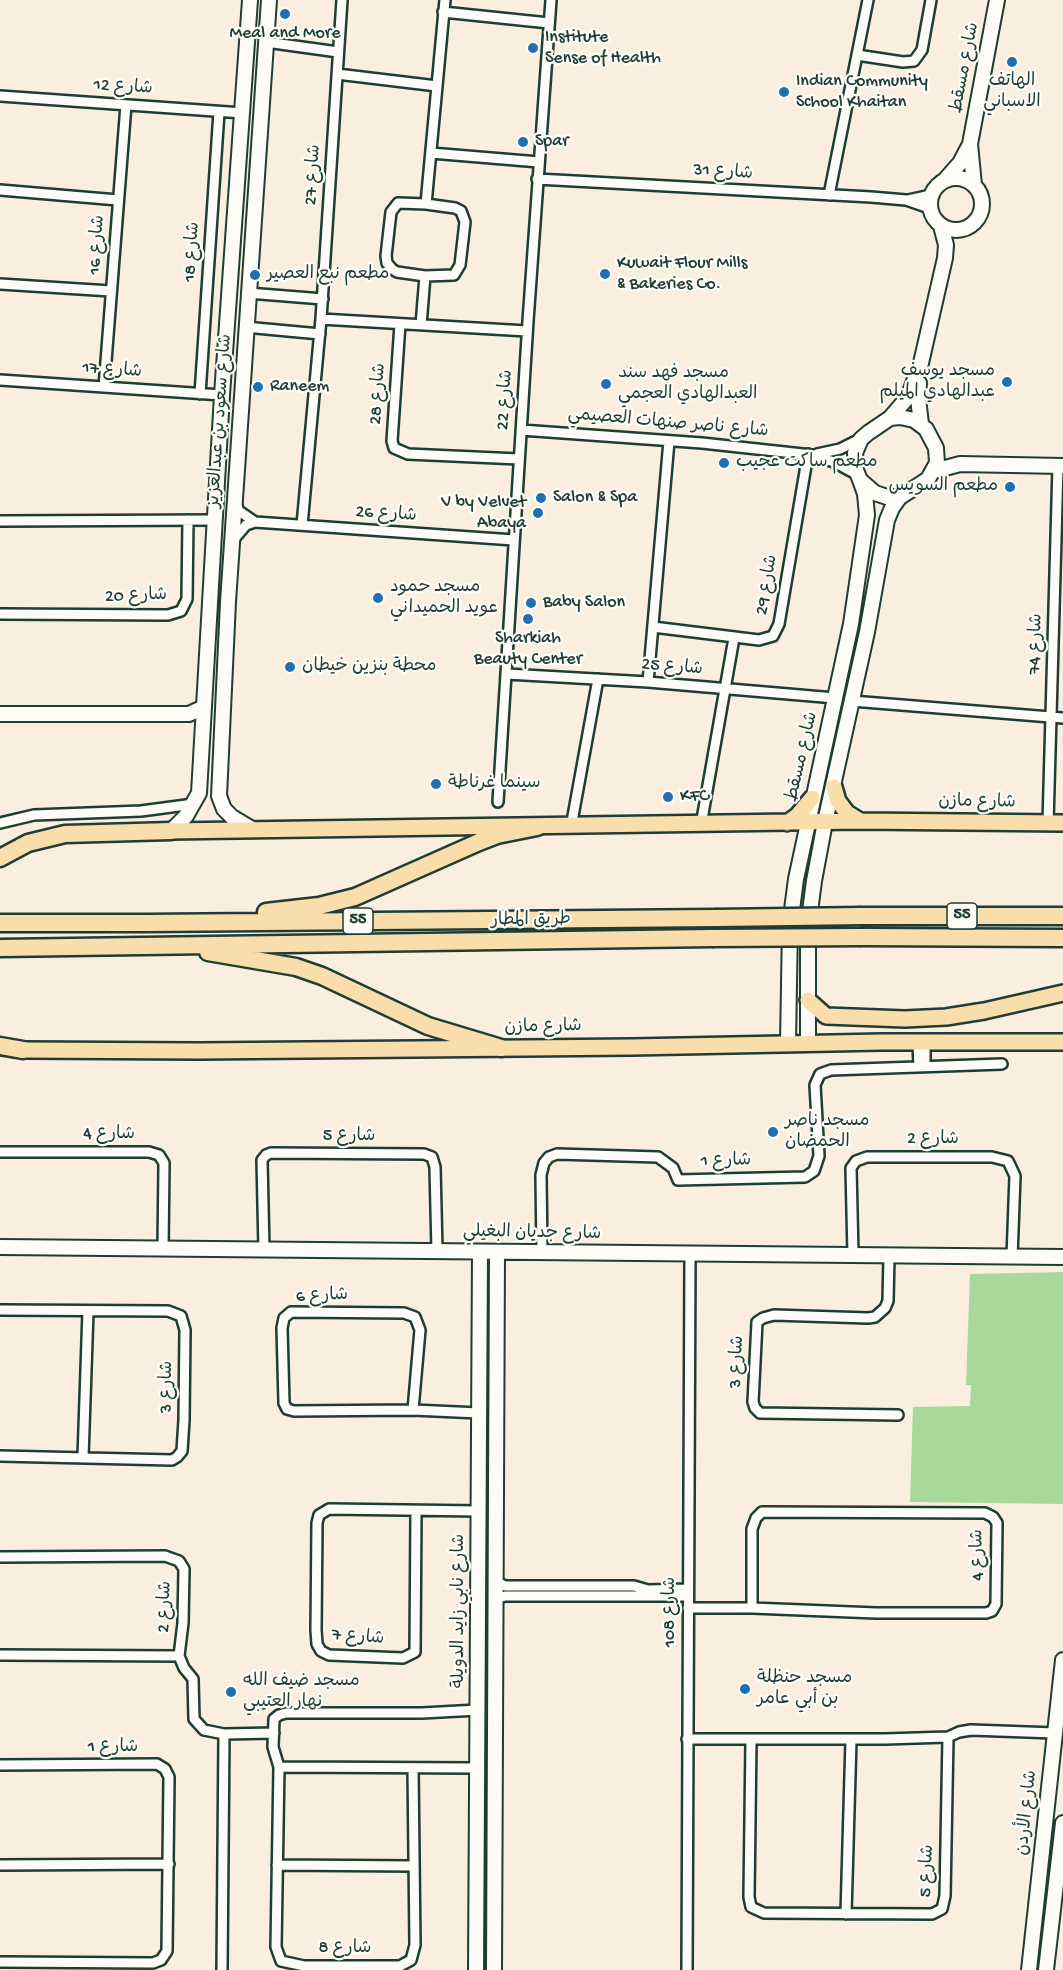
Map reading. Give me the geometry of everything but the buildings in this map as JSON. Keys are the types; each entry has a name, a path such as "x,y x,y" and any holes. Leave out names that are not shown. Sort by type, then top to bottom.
{"highway":[{"path":"147,923 299,909 340,901 370,891 432,861 497,835 537,827"},
{"path":"0,858 28,843 65,834 171,831"},
{"name":"طريق المطار","path":"0,923 1063,916"},
{"name":"طريق المطار","path":"0,948 712,938 1063,938"},
{"path":"178,946 296,967 322,976 428,1026 501,1048"},
{"path":"0,1046 23,1050"}],"main road":[{"path":"834,787 838,801 848,813 860,821"},
{"path":"787,823 797,816 812,798"},
{"name":"شارع مازن","path":"171,831 571,827 860,821 1055,823"},
{"path":"808,1000 826,1016 904,1019 946,1017 984,1011 1063,993"},
{"name":"شارع مازن","path":"23,1050 199,1052 789,1043 1063,1042"}],"street":[{"name":"شارع سعود بن عبدالعزيز","path":"196,799 250,0"},
{"name":"شارع سعود بن عبدالعزيز","path":"219,796 245,327 269,0"},
{"name":"شارع 27","path":"302,525 320,334 342,0"},
{"path":"426,204 444,0"},
{"name":"شارع 22","path":"498,802 537,179 551,0"},
{"path":"829,195 868,0"},
{"path":"857,55 903,62 914,61 922,50 931,0"},
{"name":"شارع مسقط","path":"974,185 970,144 998,0"},
{"path":"443,12 549,23"},
{"path":"266,42 338,52"},
{"path":"337,74 437,86"},
{"name":"شارع 12","path":"0,96 243,113"},
{"name":"شارع 16","path":"104,387 126,105"},
{"name":"شارع 18","path":"200,393 219,112"},
{"name":"شارع مسقط","path":"945,180 960,163 970,144"},
{"path":"431,153 539,162"},
{"path":"945,258 966,228 978,218 982,202 974,185 960,178 945,180 940,183 930,201 935,221 953,231 966,228"},
{"name":"شارع 31","path":"537,179 930,201"},
{"path":"0,190 118,200"},
{"path":"398,203 426,204 461,211 465,222 458,272 454,275 425,276 397,272 387,262 393,207 398,203"},
{"path":"921,424 918,398 921,363 945,258 946,245 941,226"},
{"path":"233,244 241,250 251,246"},
{"path":"232,263 243,261 248,264 250,270"},
{"path":"421,325 425,276"},
{"path":"0,284 111,291"},
{"path":"248,293 322,299"},
{"path":"321,319 527,331"},
{"name":"شارع 28","path":"400,324 392,441 394,448 408,454 519,459"},
{"path":"245,327 320,334"},
{"path":"890,418 907,418 921,424 931,435 936,448 937,463 934,471 928,479 900,497 881,496 869,490 859,478 855,453 861,439 890,418 908,397 921,363"},
{"name":"شارع 17","path":"0,380 222,395"},
{"name":"شارع ناصر صنهات العصيمي","path":"521,430 702,442 810,455 834,462 859,478"},
{"name":"شارع ناصر صنهات العصيمي","path":"810,455 840,449 861,439"},
{"path":"648,682 669,441"},
{"path":"936,448 960,464"},
{"name":"شارع 29","path":"653,627 759,640 773,636 779,624 810,455"},
{"path":"934,471 960,464 1060,466"},
{"name":"شارع 74","path":"1055,823 1051,717 1060,466"},
{"name":"شارع مسقط","path":"789,1043 790,925 807,822 851,624 867,515 865,494 859,478"},
{"name":"شارع مسقط","path":"808,1043 808,927 814,881 867,632 887,520 900,497"},
{"path":"235,502 239,511 255,522"},
{"path":"0,520 215,520"},
{"name":"شارع 20","path":"0,614 168,615 181,610 187,599 188,520"},
{"path":"232,542 246,525 255,522"},
{"name":"شارع 26","path":"255,522 514,540"},
{"path":"210,602 219,606 228,602"},
{"path":"209,623 219,618 227,626"},
{"path":"851,624 858,631 867,632"},
{"path":"701,825 734,638"},
{"path":"845,651 849,648 856,648 860,651 861,656"},
{"name":"شارع 25","path":"507,674 648,682 835,698"},
{"path":"571,827 598,679"},
{"path":"852,701 1063,718"},
{"path":"0,714 200,714"},
{"path":"0,823 34,815 132,812 219,796 224,809 232,817 252,829"},
{"path":"171,831 186,816 196,799"},
{"path":"921,1042 922,1066"},
{"path":"0,1053 23,1050"},
{"name":"شارع 1","path":"542,1252 542,1175 544,1163 549,1157 557,1154 658,1157 673,1168 678,1180 805,1177 814,1172 819,1156 815,1085 820,1074 831,1070 1002,1064"},
{"name":"شارع 4","path":"0,1152 149,1152 159,1155 164,1163 163,1249"},
{"name":"شارع 5","path":"264,1250 262,1160 271,1153 424,1154 432,1157 435,1167 437,1251"},
{"name":"شارع 2","path":"853,1255 851,1168 856,1161 867,1157 992,1157 1008,1161 1015,1176 1012,1257"},
{"name":"شارع جديان البغيلي","path":"0,1247 1063,1257"},
{"name":"شارع نابي زايد الدويلة","path":"476,1970 480,1252"},
{"name":"شارع نابي زايد الدويلة","path":"494,1970 497,1252"},
{"name":"شارع 108","path":"687,1970 690,1254"},
{"name":"شارع 3","path":"889,1256 888,1301 885,1308 875,1317 774,1315 757,1322 753,1402 760,1413 898,1415"},
{"name":"شارع 3","path":"0,1310 168,1311 181,1316 185,1330 184,1420 182,1451 177,1457 172,1460 0,1456"},
{"path":"83,1457 88,1311"},
{"name":"شارع 6","path":"413,1410 420,1330 415,1317 405,1313 291,1311 284,1318 282,1328 284,1403 287,1409 294,1411 413,1410 479,1413"},
{"path":"479,1330 490,1334 497,1330"},
{"path":"479,1353 486,1347 495,1350 497,1354"},
{"name":"شارع 7","path":"416,1511 415,1652 403,1659 329,1655 321,1652 317,1644 316,1630 316,1523 319,1515 329,1509 479,1511"},
{"name":"شارع 4","path":"688,1608 876,1613 986,1613 992,1611 996,1604 997,1523 993,1517 985,1513 762,1512 756,1518 752,1529 752,1608"},
{"name":"شارع 2","path":"0,1557 165,1556 179,1561 184,1569 183,1623 179,1656 0,1655"},
{"path":"495,1581 505,1586 634,1586 648,1590 688,1593"},
{"path":"534,1586 534,1596"},
{"path":"634,1586 634,1597"},
{"path":"495,1599 505,1596 634,1597 688,1593"},
{"path":"179,1656 184,1668 193,1679 194,1719 204,1730 224,1734 274,1733 274,1719 286,1713 422,1713 478,1710 480,1703 488,1700 492,1701 495,1708"},
{"name":"شارع الأردن","path":"1029,1970 1063,1660"},
{"path":"478,1680 482,1686 489,1689 495,1678"},
{"path":"687,1739 851,1740 948,1737 971,1730 1055,1733"},
{"name":"شارع 8","path":"274,1733 273,1747 279,1767 276,1947 281,1961 304,1966 400,1966 411,1960 415,1945 413,1768"},
{"path":"222,1970 224,1734"},
{"name":"شارع 5","path":"751,1740 749,1898 752,1907 764,1913 932,1914 942,1909 945,1896 948,1737"},
{"path":"846,1914 851,1740"},
{"name":"شارع 1","path":"0,1765 157,1764 165,1769 169,1776 167,1951 161,1960 153,1963 0,1962"},
{"path":"279,1767 476,1768"},
{"name":"شارع الأردن","path":"1046,1970 1063,1823"},
{"path":"0,1865 169,1864"},
{"path":"277,1865 413,1866"}],"green space":[{"path":"1063,1272 1063,1504 910,1502 913,1407 970,1406 971,1385 966,1385 970,1274"}],"place":[{"name":"Meal and More","path":"285,14"},
{"name":"Institute Sense of Health","path":"533,48"},
{"name":"الهاتف الاسباني","path":"1012,62"},
{"name":"Indian Community School Khaitan","path":"784,92"},
{"name":"Spar","path":"523,142"},
{"name":"Kuwait Flour Mills & Bakeries Co.","path":"605,274"},
{"name":"مطعم نبع العصير","path":"255,275"},
{"name":"مسجد يوسف عبدالهادي الميلم","path":"1007,382"},
{"name":"مسجد فهد سند العبدالهادي العجمي","path":"606,384"},
{"name":"Raneem","path":"258,387"},
{"name":"مطعم ساكت عجيب","path":"724,463"},
{"name":"مطعم السويس","path":"1010,487"},
{"name":"Salon & Spa","path":"541,498"},
{"name":"V by Velvet Abaya","path":"538,513"},
{"name":"مسجد حمود عويد الحميداني","path":"378,598"},
{"name":"Baby Salon","path":"531,603"},
{"name":"Sharkiah Beauty Center","path":"528,619"},
{"name":"محطة بنزين خيطان","path":"290,667"},
{"name":"سينما غرناطة","path":"436,784"},
{"name":"KFC","path":"668,797"},
{"name":"مسجد ناصر الحمضان","path":"773,1132"},
{"name":"مسجد حنظلة بن أبي عامر","path":"745,1689"},
{"name":"مسجد ضيف الله نهار العتيبي","path":"231,1692"}]}
